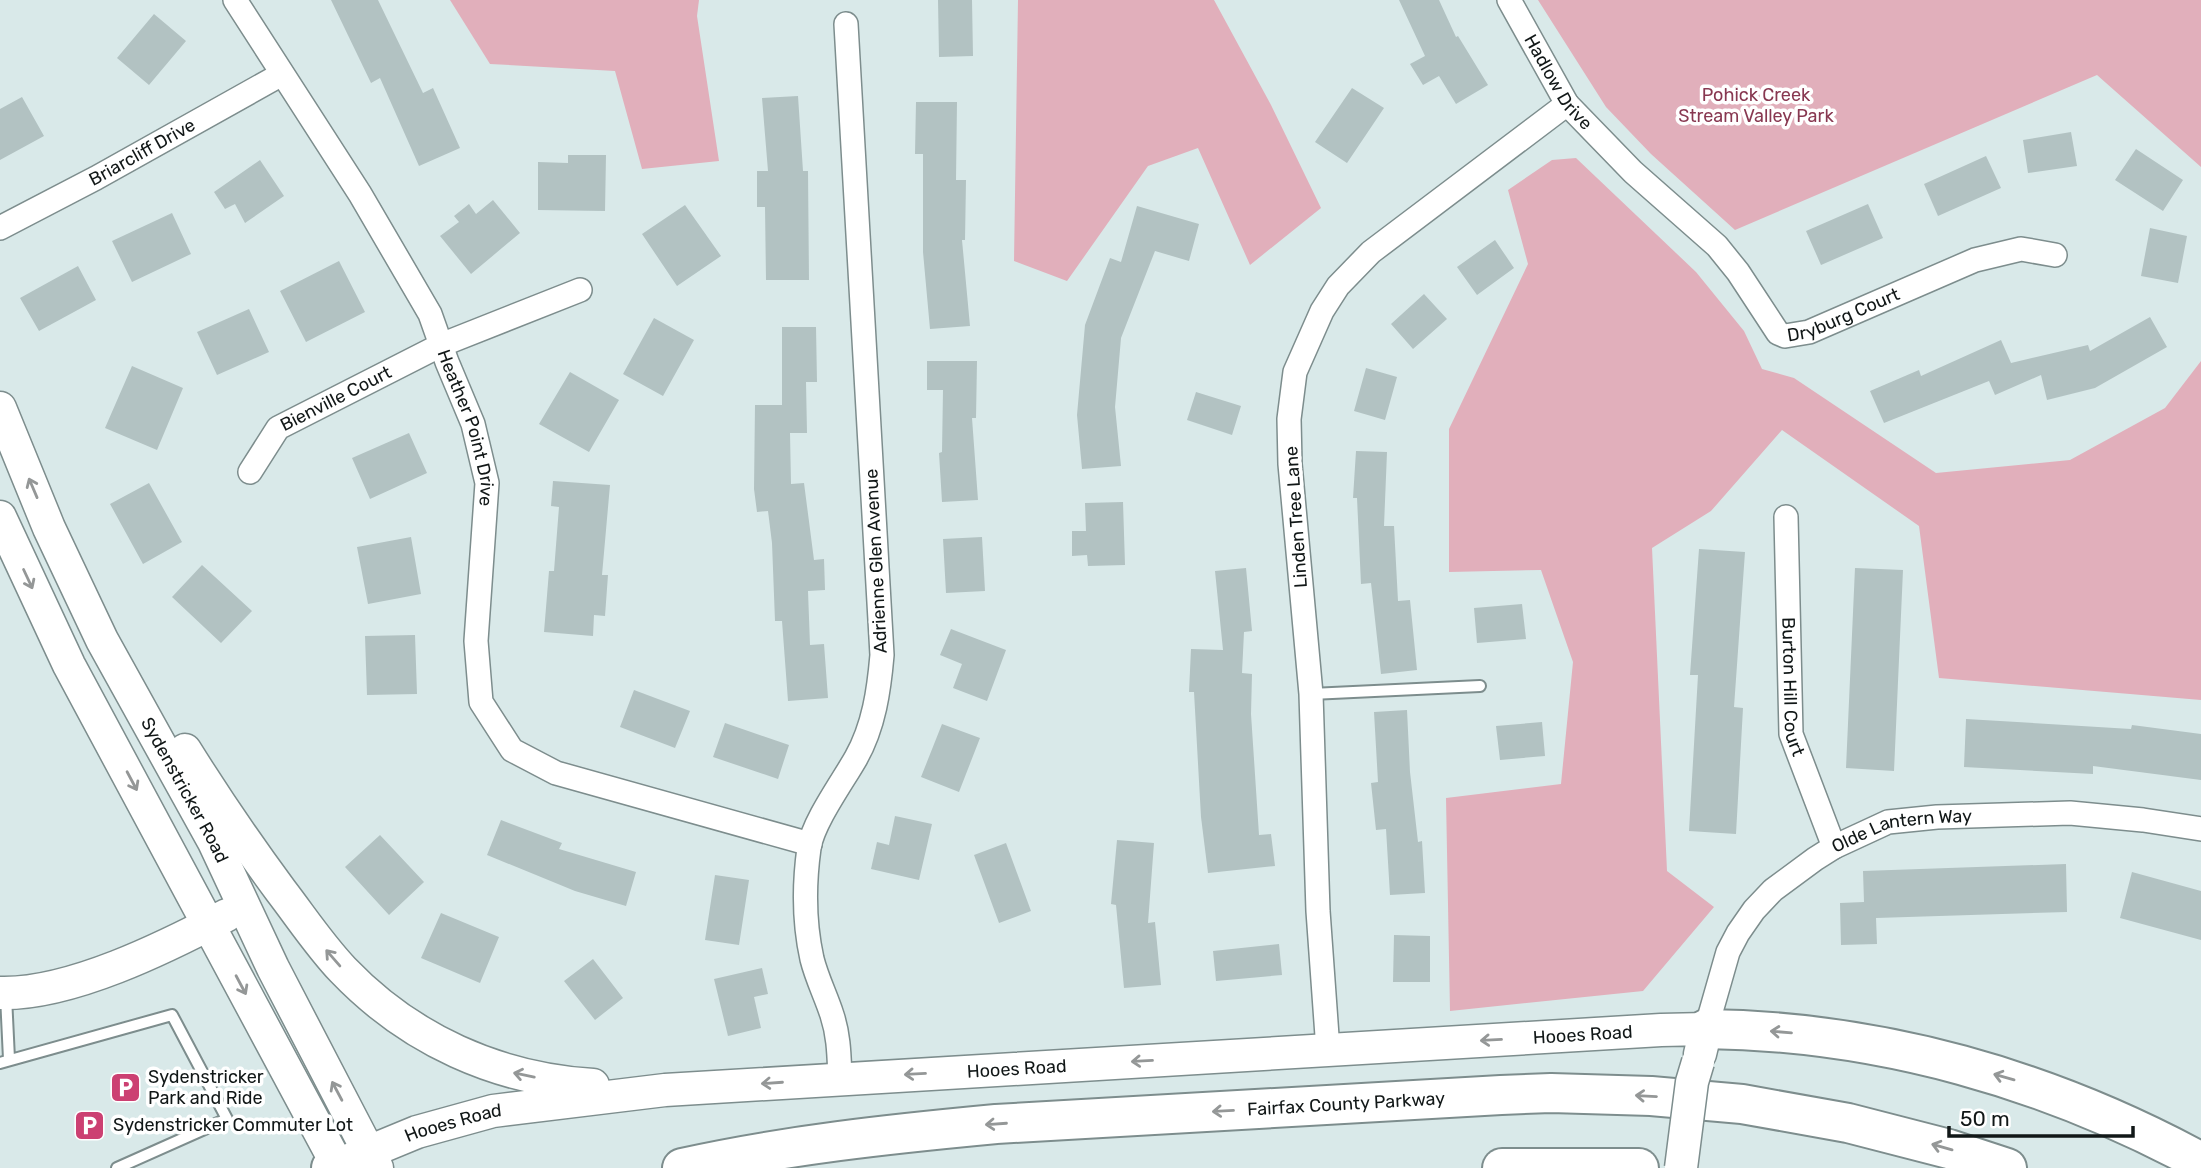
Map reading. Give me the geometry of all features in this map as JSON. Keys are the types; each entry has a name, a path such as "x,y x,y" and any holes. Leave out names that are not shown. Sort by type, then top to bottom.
{"highway":[{"path":"1702,1046 1754,1030 1887,1048 2018,1081 2100,1112 2201,1162"},
{"name":"Fairfax County Parkway","path":"682,1168 852,1139 996,1124 1551,1093 1651,1096 1742,1104 1898,1135 2007,1168"},
{"path":"1502,1168 1639,1168"}],"main road":[{"name":"Sydenstricker Road","path":"0,408 49,528 102,640 214,842 273,968 351,1164"},
{"path":"0,517 69,665 209,924 351,1164"},
{"path":"102,640 164,716 237,830 324,948 359,985 392,1014 468,1058 511,1072 580,1084 664,1090"},
{"path":"3,993 40,989 96,973 156,951 243,906"},
{"name":"Hooes Road","path":"351,1164 443,1124 493,1111 664,1090 1661,1030 1702,1046"},
{"path":"1681,1168 1692,1082 1702,1046"}],"street":[{"name":"Heather Point Drive","path":"235,0 360,194 430,314 473,424 487,483 476,642 481,702 512,750 556,773 810,844"},
{"name":"Hadlow Drive","path":"1509,0 1567,104 1619,158"},
{"name":"Adrienne Glen Avenue","path":"840,1078 838,1035 817,977 807,934 806,890 810,844 829,802 868,732 878,697 882,654 846,24"},
{"name":"Briarcliff Drive","path":"0,228 96,178 282,74"},
{"name":"Linden Tree Lane","path":"1328,1050 1318,911 1311,694 1290,464 1289,419 1295,372 1308,337 1338,286 1371,252 1567,104"},
{"name":"Dryburg Court","path":"1619,158 1717,246 1738,272 1778,333 1785,336 1809,332 1975,260 2021,249 2054,255"},
{"name":"Bienville Court","path":"250,472 278,428 441,345 579,290"},
{"name":"Burton Hill Court","path":"1786,517 1791,734 1834,847"},
{"name":"Olde Lantern Way","path":"1702,1046 1724,964 1732,942 1745,922 1773,890 1834,847 1888,822 1937,817 2070,813 2201,829"}],"lane":[{"path":"1311,694 1480,686"},
{"path":"3,993 4,1061 172,1015 227,1118 117,1168"}],"green space":[{"path":"450,0 699,0 697,16 719,161 642,169 615,71 490,64"},
{"path":"1018,0 1214,0 1271,105 1321,208 1250,265 1198,148 1148,166 1067,281 1014,261"},
{"name":"Pohick Creek Stream Valley Park","path":"1538,0 2201,0 2201,167 2097,75 1735,230 1651,154 1606,107"},
{"path":"1576,158 1696,272 1744,331 1762,369 1794,378 1936,473 2070,460 2165,408 2201,361 2201,700 1939,678 1919,526 1782,430 1711,511 1652,548 1667,871 1714,907 1643,991 1450,1011 1446,798 1561,784 1573,662 1541,570 1449,572 1449,429 1528,264 1508,190 1552,160"}],"building":[{"path":"331,0 378,0 423,93 433,88 460,148 419,166 380,78 371,83"},
{"path":"938,0 972,0 973,56 939,57"},
{"path":"1399,0 1439,0 1456,37 1458,36 1488,85 1456,104 1439,76 1423,85 1410,64 1425,56"},
{"path":"154,14 186,41 149,85 117,58"},
{"path":"1352,88 1384,108 1347,163 1315,142"},
{"path":"798,96 803,171 808,171 809,280 766,280 765,207 757,207 757,171 768,171 762,98"},
{"path":"22,97 44,136 0,160 0,109"},
{"path":"916,102 957,102 956,180 966,180 965,240 962,240 970,326 930,329 923,252 923,154 915,154"},
{"path":"2071,132 2077,166 2028,173 2023,140"},
{"path":"2136,149 2183,180 2163,211 2115,180"},
{"path":"568,155 606,155 605,211 538,210 538,162 568,163"},
{"path":"1986,156 2001,188 1938,216 1924,184"},
{"path":"260,160 284,196 245,223 235,204 225,209 214,192"},
{"path":"493,200 520,233 471,274 440,236 459,222 454,216 469,204 476,214"},
{"path":"1868,204 1883,238 1821,265 1806,231"},
{"path":"685,205 721,256 677,286 642,234"},
{"path":"1137,206 1199,224 1189,261 1155,251 1121,338 1115,407 1121,466 1082,469 1077,415 1085,325 1110,258 1121,262"},
{"path":"172,213 191,254 132,282 112,241"},
{"path":"2150,228 2187,236 2178,283 2141,276"},
{"path":"1495,240 1514,268 1477,295 1457,267"},
{"path":"339,261 365,312 306,342 280,291"},
{"path":"78,266 96,300 39,331 20,298"},
{"path":"1424,294 1447,319 1413,349 1391,324"},
{"path":"249,309 269,352 217,375 197,332"},
{"path":"2150,317 2167,347 2095,388 2047,400 2041,375 1995,395 1989,381 1884,423 1870,391 1919,370 1921,376 2001,340 2011,363 2088,345 2090,351"},
{"path":"654,318 694,340 663,396 623,374"},
{"path":"782,327 816,327 817,382 806,382 807,433 790,433 791,484 804,483 814,560 824,559 825,590 808,591 810,645 824,644 828,698 788,701 782,621 775,621 768,511 757,512 754,489 755,405 782,405"},
{"path":"927,361 977,361 976,418 972,418 978,500 942,502 939,453 942,452 943,390 927,390"},
{"path":"132,366 183,388 157,450 105,428"},
{"path":"1366,368 1397,377 1385,420 1354,411"},
{"path":"570,372 619,400 589,452 539,424"},
{"path":"1196,392 1241,406 1232,435 1187,420"},
{"path":"409,433 427,473 370,499 352,458"},
{"path":"1356,451 1387,452 1384,526 1394,526 1398,601 1410,600 1417,670 1381,674 1371,583 1361,584 1357,498 1353,498"},
{"path":"553,481 610,485 602,575 608,575 605,616 594,615 593,636 544,632 549,571 554,571 559,507 551,506"},
{"path":"149,483 182,542 143,564 110,504"},
{"path":"1123,502 1125,565 1088,566 1087,555 1072,556 1072,531 1086,531 1085,503"},
{"path":"411,537 421,594 368,604 357,547"},
{"path":"982,537 985,591 946,593 943,539"},
{"path":"1699,549 1745,552 1734,707 1743,708 1736,834 1689,831 1698,675 1690,675"},
{"path":"202,565 252,611 221,643 172,597"},
{"path":"1246,568 1252,631 1244,632 1242,673 1252,674 1251,714 1259,835 1271,834 1275,866 1208,873 1201,817 1194,692 1189,692 1191,649 1223,650 1215,571"},
{"path":"1855,568 1903,570 1894,771 1846,768"},
{"path":"1522,604 1526,639 1477,643 1474,608"},
{"path":"951,629 1006,650 987,701 953,688 962,664 940,655"},
{"path":"415,635 417,694 367,695 365,636"},
{"path":"634,690 690,711 675,748 620,727"},
{"path":"1407,710 1410,772 1418,842 1422,841 1425,893 1390,895 1386,829 1376,830 1371,783 1378,782 1374,712"},
{"path":"1966,719 2131,729 2132,725 2201,734 2201,780 2093,766 2093,774 1964,767"},
{"path":"1542,722 1545,756 1500,760 1496,726"},
{"path":"725,723 789,745 778,779 713,757"},
{"path":"942,724 980,738 959,792 921,777"},
{"path":"895,816 932,824 919,880 871,869 877,842 889,845"},
{"path":"501,820 562,843 559,849 636,872 626,906 575,891 487,855"},
{"path":"380,835 424,882 389,915 345,867"},
{"path":"1117,840 1154,843 1148,923 1155,922 1161,985 1124,988 1116,905 1111,904"},
{"path":"1006,843 1031,911 999,923 974,855"},
{"path":"2066,864 2067,912 1876,918 1877,944 1841,945 1840,903 1864,902 1863,871"},
{"path":"2132,872 2201,891 2201,940 2120,918"},
{"path":"715,875 749,880 739,945 705,940"},
{"path":"441,913 499,937 480,983 421,958"},
{"path":"1394,935 1430,936 1430,982 1393,982"},
{"path":"1279,944 1282,975 1216,981 1213,951"},
{"path":"593,959 623,998 595,1020 564,981"},
{"path":"762,968 768,994 754,997 761,1028 728,1036 714,979"}],"place":[{"name":"Sydenstricker Park and Ride","path":"125,1087"},
{"name":"Sydenstricker Commuter Lot","path":"90,1125"}]}
